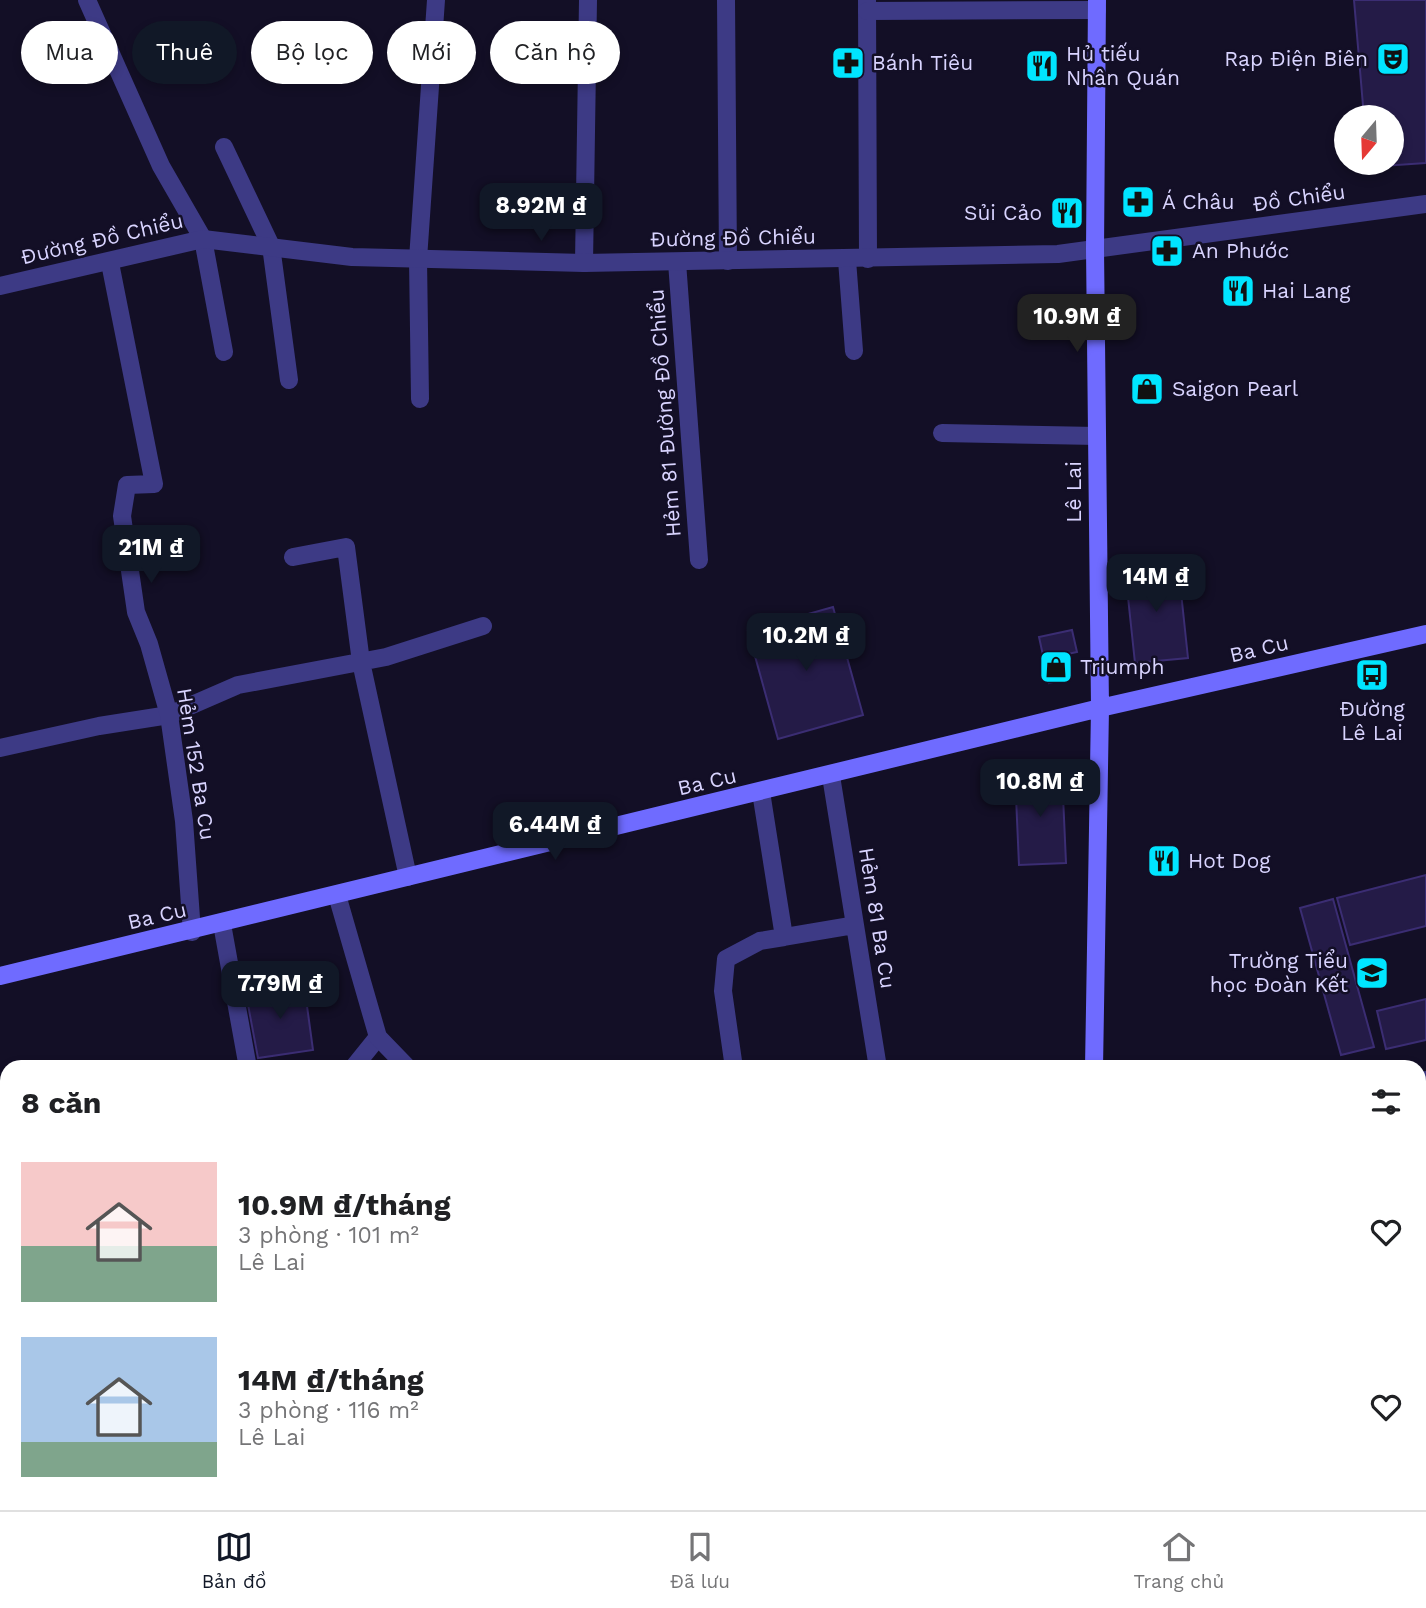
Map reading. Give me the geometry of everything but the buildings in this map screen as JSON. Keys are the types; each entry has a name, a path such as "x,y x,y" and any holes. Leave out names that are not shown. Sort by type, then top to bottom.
{"main road":[{"name":"Lê Lai","path":"1094,1060 1100,708 1095,249 1097,5"},
{"name":"Ba Cu","path":"0,976 192,932 1100,708 1426,634"}],"street":[{"path":"87,0 161,166 204,239 225,352"},
{"path":"420,399 418,258 436,0"},
{"path":"584,263 588,0"},
{"path":"726,0 728,261"},
{"path":"868,259 867,5 1097,5"},
{"path":"224,147 271,246 289,380"},
{"name":"Đồ Chiểu","path":"1095,249 1426,204"},
{"name":"Đường Đồ Chiểu","path":"0,286 110,263 204,239 352,257 584,263 847,260 1058,254 1095,249"},
{"path":"847,260 854,351"},
{"name":"Hẻm 81 Đường Đồ Chiểu","path":"677,262 699,560"},
{"name":"Hẻm 152 Ba Cu","path":"110,263 154,484 127,485 122,516 136,612 149,644 169,715 184,821 192,932"},
{"path":"942,433 1097,436"},
{"path":"293,557 346,547 361,662 408,877"},
{"path":"0,748 99,726 169,715 238,685 361,662 483,626"},
{"name":"Hẻm 81 Ba Cu","path":"831,776 877,1060"},
{"path":"761,792 784,937"},
{"path":"337,895 378,1037 400,1060"},
{"path":"222,924 247,1060"},
{"path":"733,1060 723,991 726,959 760,941 855,925"},
{"path":"359,1060 378,1037"}],"place":[{"name":"Rạp Điện Biên","path":"1393,59"},
{"name":"Bánh Tiêu","path":"848,63"},
{"name":"Hủ tiếu Nhân Quán","path":"1042,66"},
{"name":"Á Châu","path":"1138,202"},
{"name":"Sủi Cảo","path":"1067,213"},
{"name":"An Phước","path":"1167,251"},
{"name":"Hai Lang","path":"1238,291"},
{"name":"Saigon Pearl","path":"1147,389"},
{"name":"Triumph","path":"1056,667"},
{"name":"Đường Lê Lai","path":"1372,675"},
{"name":"Hot Dog","path":"1164,861"},
{"name":"Trường Tiểu học Đoàn Kết","path":"1372,973"}]}
